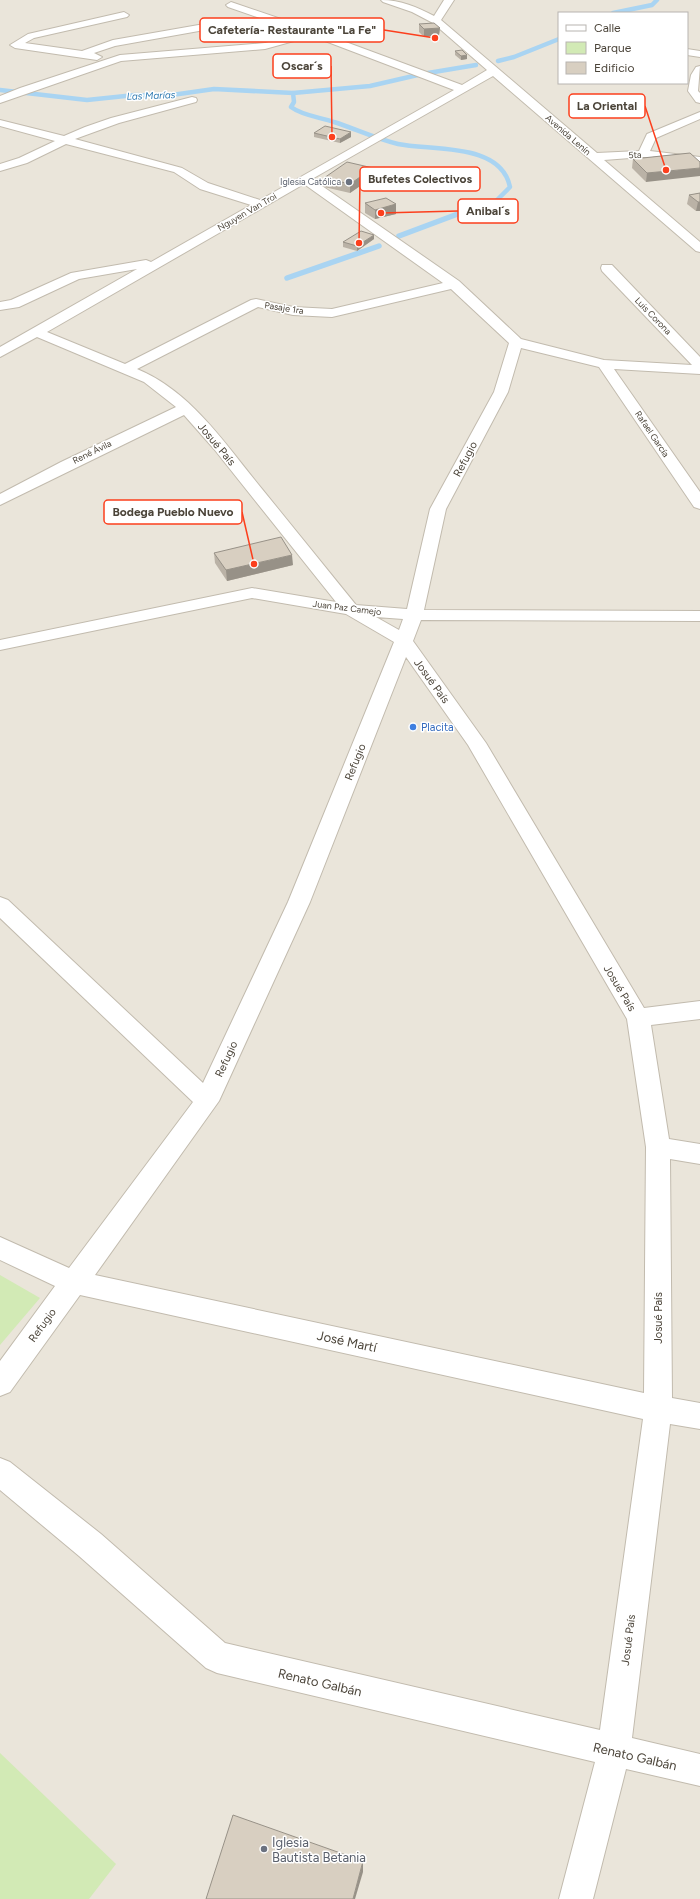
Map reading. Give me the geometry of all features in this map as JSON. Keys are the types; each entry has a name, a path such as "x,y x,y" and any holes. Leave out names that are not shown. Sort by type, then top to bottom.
{"street":[{"path":"386,0 415,10 436,21 449,0"},
{"path":"231,5 313,33 462,89"},
{"path":"124,16 31,36 15,45 120,58 265,46 313,33"},
{"name":"Avenida Lenín","path":"436,21 700,248"},
{"path":"82,54 113,43 210,26"},
{"path":"688,52 700,54"},
{"path":"5,98 24,90 120,58"},
{"path":"700,69 696,74 693,91 700,100"},
{"name":"Nguyen Van Troi","path":"0,353 494,71"},
{"path":"0,168 18,163 89,129 192,100"},
{"path":"643,154 651,136 700,115"},
{"path":"0,123 178,170 204,186 261,204"},
{"name":"5ta","path":"594,157 643,154 700,160"},
{"path":"304,179 454,284 516,342 604,364 700,370"},
{"path":"0,306 14,304 76,276 160,261"},
{"name":"Luis Corona","path":"607,268 700,365"},
{"name":"Pasaje 1ra","path":"125,369 256,303 293,311 332,313 454,284"},
{"name":"Josué País","path":"36,332 149,379 186,408 219,446 351,610 403,640 476,743 638,1018 658,1147 658,1409 614,1751 576,1899"},
{"name":"Refugio","path":"0,1383 207,1102 299,902 414,615 438,509 501,392 516,342"},
{"name":"Rafael García","path":"604,364 700,504"},
{"name":"René Ávila","path":"0,500 66,465 186,408"},
{"name":"Juan Paz Camejo","path":"0,645 252,593 351,610 414,615 700,616"},
{"path":"0,905 207,1102"},
{"path":"638,1018 700,1010"},
{"path":"658,1147 700,1154"},
{"name":"José Martí","path":"0,1248 73,1282 658,1409 700,1416"},
{"name":"Renato Galbán","path":"0,1472 90,1545 217,1658 700,1770"}],"shaded area":[{"path":"0,0 700,0 700,1899 0,1899"}],"green space":[{"path":"0,1275 40,1298 0,1345"},
{"path":"0,1753 116,1864 89,1899 0,1899"}],"building":[{"path":"434,23 440,28 424,29 419,24"},
{"path":"462,50 467,55 461,56 455,51"},
{"path":"325,126 351,132 340,139 314,133"},
{"path":"690,153 700,162 700,168 647,173 633,159"},
{"path":"347,162 373,168 350,184 324,178"},
{"path":"700,193 700,202 689,195"},
{"path":"386,198 396,204 375,210 365,203"},
{"path":"361,231 374,235 357,246 343,242"},
{"path":"281,537 292,555 226,570 214,553"},
{"name":"Iglesia Bautista Betania","path":"233,1815 363,1861 353,1899 206,1899"}],"waterway":[{"path":"618,12 652,5 657,0"},
{"path":"498,61 514,57 558,39"},
{"path":"293,93 370,86 422,74 476,65"},
{"name":"Las Marías","path":"0,90 87,100 135,95 165,96 214,89 293,93"},
{"path":"293,93 294,102 291,107 306,114 398,144 463,151 480,155 493,162 504,173 510,187 496,201 470,209"},
{"path":"399,236 470,209"},
{"path":"287,278 379,246"}],"place":[{"name":"Cafetería- Restaurante \"La Fe\"","path":"435,38"},
{"name":"Oscar´s","path":"332,137"},
{"name":"La Oriental","path":"666,170"},
{"name":"Iglesia Católica","path":"349,182"},
{"name":"Anibal´s","path":"381,213"},
{"name":"Bufetes Colectivos","path":"359,243"},
{"name":"Bodega Pueblo Nuevo","path":"254,564"},
{"name":"Placita","path":"413,727"},
{"name":"Iglesia Bautista Betania","path":"264,1849"}]}
